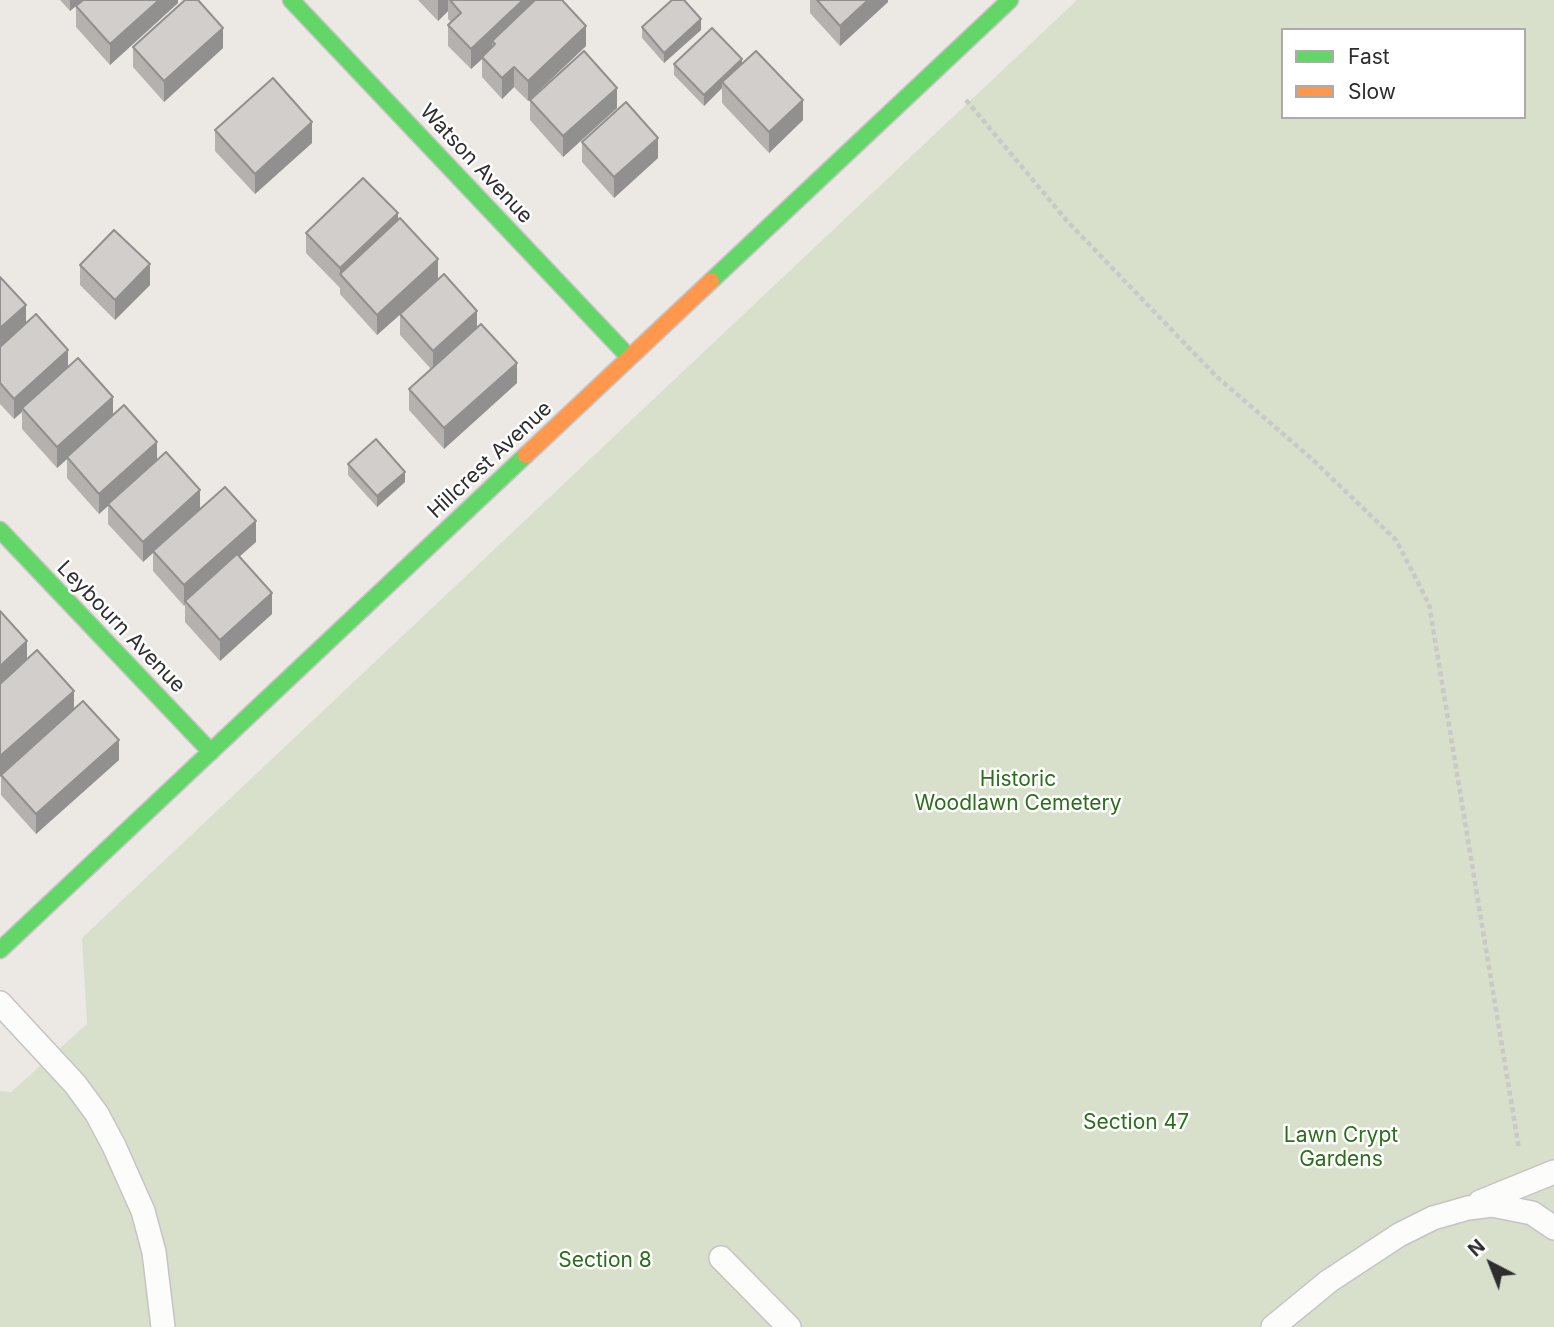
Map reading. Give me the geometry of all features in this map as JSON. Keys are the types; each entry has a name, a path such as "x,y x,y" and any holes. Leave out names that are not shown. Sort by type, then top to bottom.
{"street":[{"name":"Watson Avenue","path":"291,0 629,358"},
{"name":"Hillcrest Avenue","path":"0,950 1010,0"},
{"name":"Leybourn Avenue","path":"0,530 211,752"}],"lane":[{"path":"0,1003 75,1084 97,1114 119,1156 143,1211 154,1252 163,1327"},
{"path":"1273,1327 1329,1281 1399,1235 1433,1218 1468,1208 1554,1171"},
{"path":"1468,1208 1492,1205 1515,1209 1532,1213 1554,1228"},
{"path":"721,1258 789,1327"}],"path":[{"path":"938,67 1068,222 1208,367 1312,459 1396,540 1429,604 1525,1183"}],"green space":[{"name":"Historic Woodlawn Cemetery","path":"1077,0 1554,0 1554,1327 0,1327 0,1091 11,1092 87,1024 82,938"}],"building":[{"path":"83,0 159,0 110,44 76,6"},
{"path":"185,0 198,0 223,28 164,81 133,47"},
{"path":"450,0 523,0 471,49 448,25 461,13"},
{"path":"535,0 562,0 586,26 528,81 514,67 502,78 482,57 495,44 492,41"},
{"path":"672,0 684,0 701,19 664,53 642,27"},
{"path":"817,0 868,0 840,26"},
{"path":"712,28 742,59 704,95 674,64"},
{"path":"584,51 617,88 563,136 530,100"},
{"path":"756,51 803,100 769,132 722,82"},
{"path":"273,78 312,122 255,174 215,130"},
{"path":"626,102 658,138 614,177 582,142"},
{"path":"363,178 398,213 340,268 306,233"},
{"path":"400,218 438,259 377,315 340,274"},
{"path":"114,230 150,264 115,300 80,265"},
{"path":"444,274 477,311 433,351 400,314"},
{"path":"0,277 26,305 0,328"},
{"path":"36,314 68,350 14,399 0,383 0,347"},
{"path":"481,324 517,363 444,428 409,389"},
{"path":"78,358 113,397 57,447 22,408"},
{"path":"124,405 157,442 99,494 67,457"},
{"path":"376,439 405,472 377,496 348,464"},
{"path":"166,452 200,490 143,542 108,504"},
{"path":"225,487 256,521 184,585 153,551"},
{"path":"237,554 272,593 220,640 185,601"},
{"path":"0,611 27,641 0,666"},
{"path":"37,650 74,691 0,756 0,684"},
{"path":"83,701 119,740 36,814 1,775"}],"traffic: fast":[{"path":"291,0 629,357"},
{"path":"711,281 1010,0"},
{"path":"0,950 526,455"},
{"path":"0,530 211,752"}],"traffic: slow":[{"path":"526,455 711,281"}],"park label":[{"name":"Section 47","path":"1136,1123"},
{"name":"Lawn Crypt Gardens","path":"1341,1148"},
{"name":"Section 8","path":"605,1261"}]}
